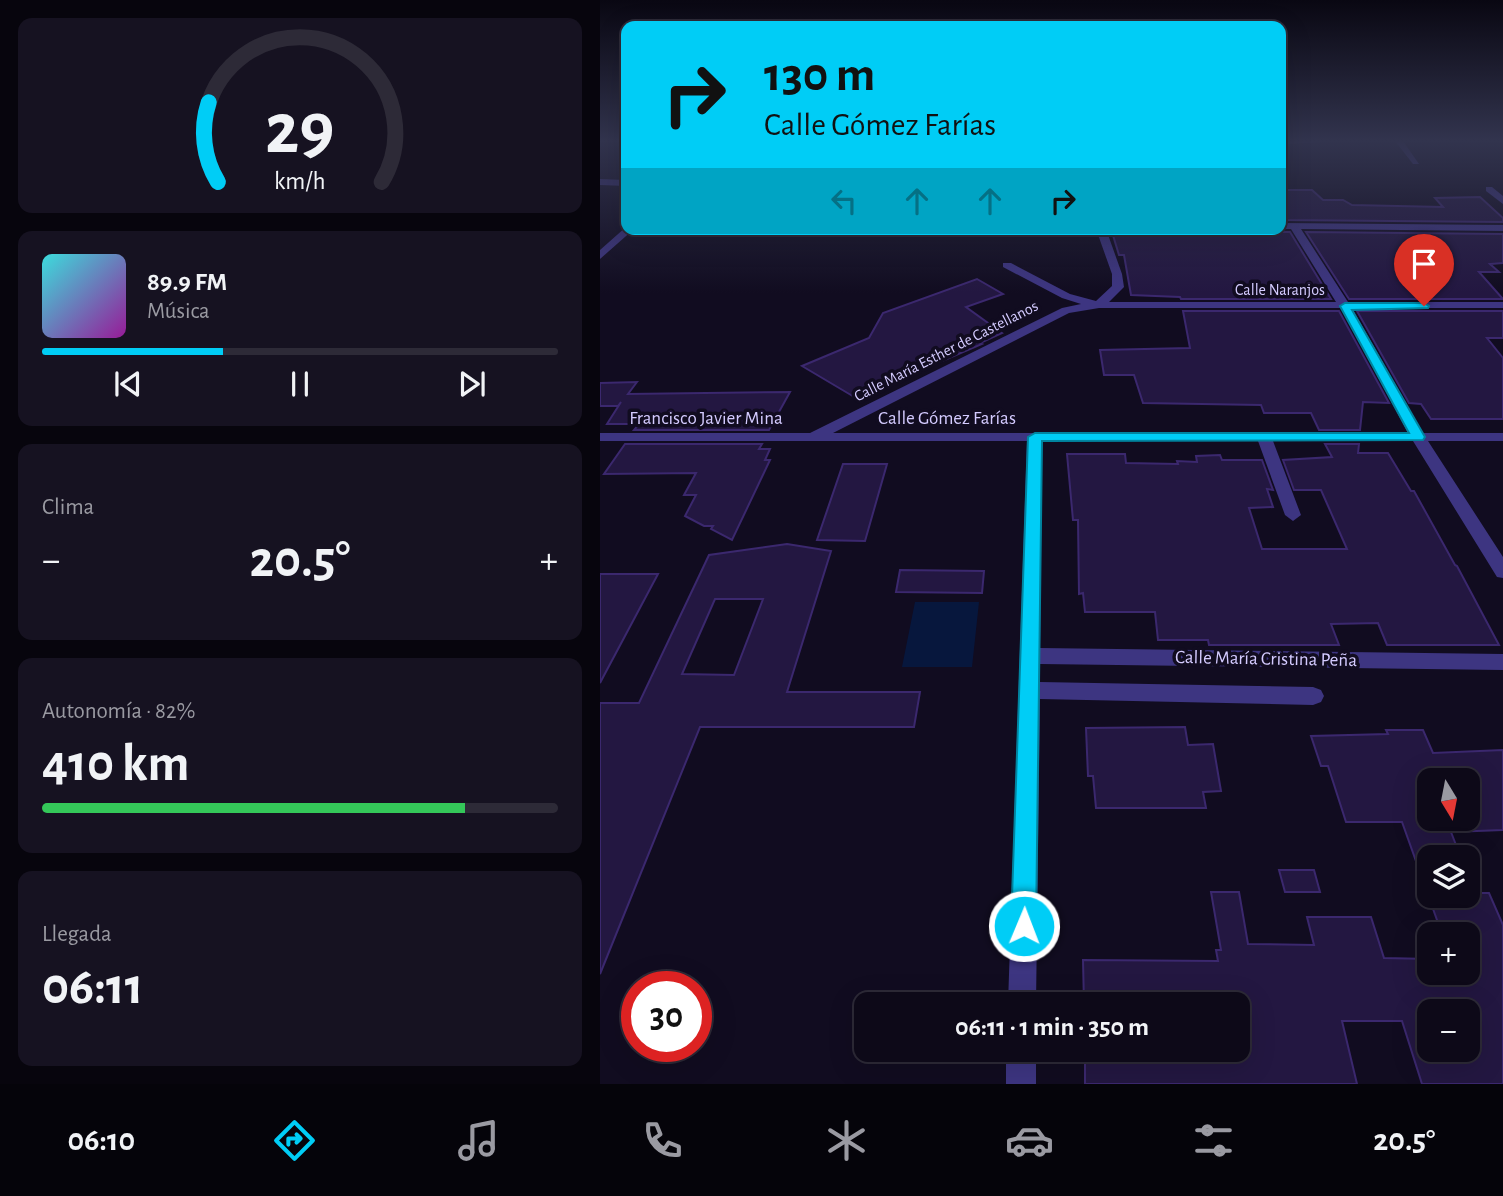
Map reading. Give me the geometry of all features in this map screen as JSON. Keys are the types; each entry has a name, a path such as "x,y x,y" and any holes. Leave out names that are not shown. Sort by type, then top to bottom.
{"street":[{"path":"1287,226 1503,228"},
{"path":"1287,226 1345,306 1418,437 1503,572"},
{"path":"600,256 623,235"},
{"path":"1007,265 1066,296 1099,305 1118,287 1117,274 1102,235"},
{"name":"Calle Naranjos","path":"1099,305 1503,305"},
{"name":"Calle María Esther de Castellanos","path":"812,438 1066,310 1099,305"},
{"name":"Francisco Javier Mina","path":"600,437 812,438"},
{"path":"1022,992 1035,437"},
{"path":"1264,437 1293,515"},
{"name":"Calle Gómez Farías","path":"812,438 1503,437"},
{"name":"Calle María Cristina Peña","path":"1029,656 1503,662"},
{"path":"1028,690 1313,696"},
{"path":"1021,1062 1021,1084"}],"water":[{"path":"915,602 979,602 972,667 902,667"}],"building":[{"path":"1286,192 1314,192 1323,200 1343,200 1352,205 1443,207 1435,198 1480,197 1503,218 1503,222 1286,220"},
{"path":"1286,232 1290,232 1331,299 1181,299 1131,295 1124,255 1119,255 1113,235 1286,235"},
{"path":"1306,232 1503,234 1503,263 1490,264 1499,272 1479,272 1503,299 1349,299"},
{"path":"977,279 1003,294 966,307 1002,333 980,343 982,344 856,398 802,366 869,338 883,313"},
{"path":"1183,311 1339,311 1389,403 1363,402 1360,430 1319,430 1311,413 1264,413 1261,405 1143,403 1134,375 1104,375 1100,350 1190,348"},
{"path":"1357,311 1503,311 1503,338 1487,338 1503,358 1503,419 1431,419 1421,404 1409,403"},
{"path":"637,382 628,394 790,392 769,430 634,430 639,424 607,424 621,402 618,406 600,406 600,383"},
{"path":"625,444 762,444 759,449 770,449 765,460 770,460 732,540 711,529 713,526 704,526 685,516 696,495 684,495 696,473 604,474"},
{"path":"1325,444 1359,444 1358,453 1388,453 1411,491 1414,491 1499,645 1387,645 1378,623 1331,624 1339,645 1209,645 1208,640 1158,640 1155,612 1085,612 1083,593 1079,594 1078,520 1073,520 1067,454 1125,454 1126,463 1178,464 1177,461 1197,462 1196,456 1220,455 1222,460 1262,460 1273,490 1267,489 1273,507 1249,508 1262,549 1347,549 1321,490 1294,490 1283,460 1332,457"},
{"path":"843,464 887,464 865,541 817,540"},
{"path":"787,544 831,551 787,692 920,692 914,727 700,727 600,974 600,703 639,703 709,555","holes":["715,599 763,599 734,675 682,674"]},
{"path":"900,570 984,571 982,593 896,592"},
{"path":"600,574 658,574 600,683"},
{"path":"1185,727 1188,745 1213,744 1221,791 1203,792 1206,808 1096,808 1093,776 1088,776 1086,728"},
{"path":"1386,730 1423,730 1433,753 1503,750 1503,830 1480,831 1480,768 1417,768 1417,831 1477,831 1451,832 1456,845 1417,845 1417,864 1402,822 1346,822 1328,766 1321,766 1311,736 1388,734"},
{"path":"1279,870 1314,870 1320,892 1285,892"},
{"path":"1211,892 1239,892 1248,944 1314,945 1307,917 1371,917 1384,958 1417,959 1417,985 1480,985 1480,922 1438,922 1433,908 1480,908 1480,893 1489,893 1503,925 1503,1084 1422,1084 1402,1021 1342,1021 1357,1084 1085,1084 1085,1062 1250,1062 1250,992 1084,992 1083,960 1218,961 1216,950 1221,950"}],"route":[{"path":"1024,926 1035,437 1418,437 1345,306 1424,306"}]}
